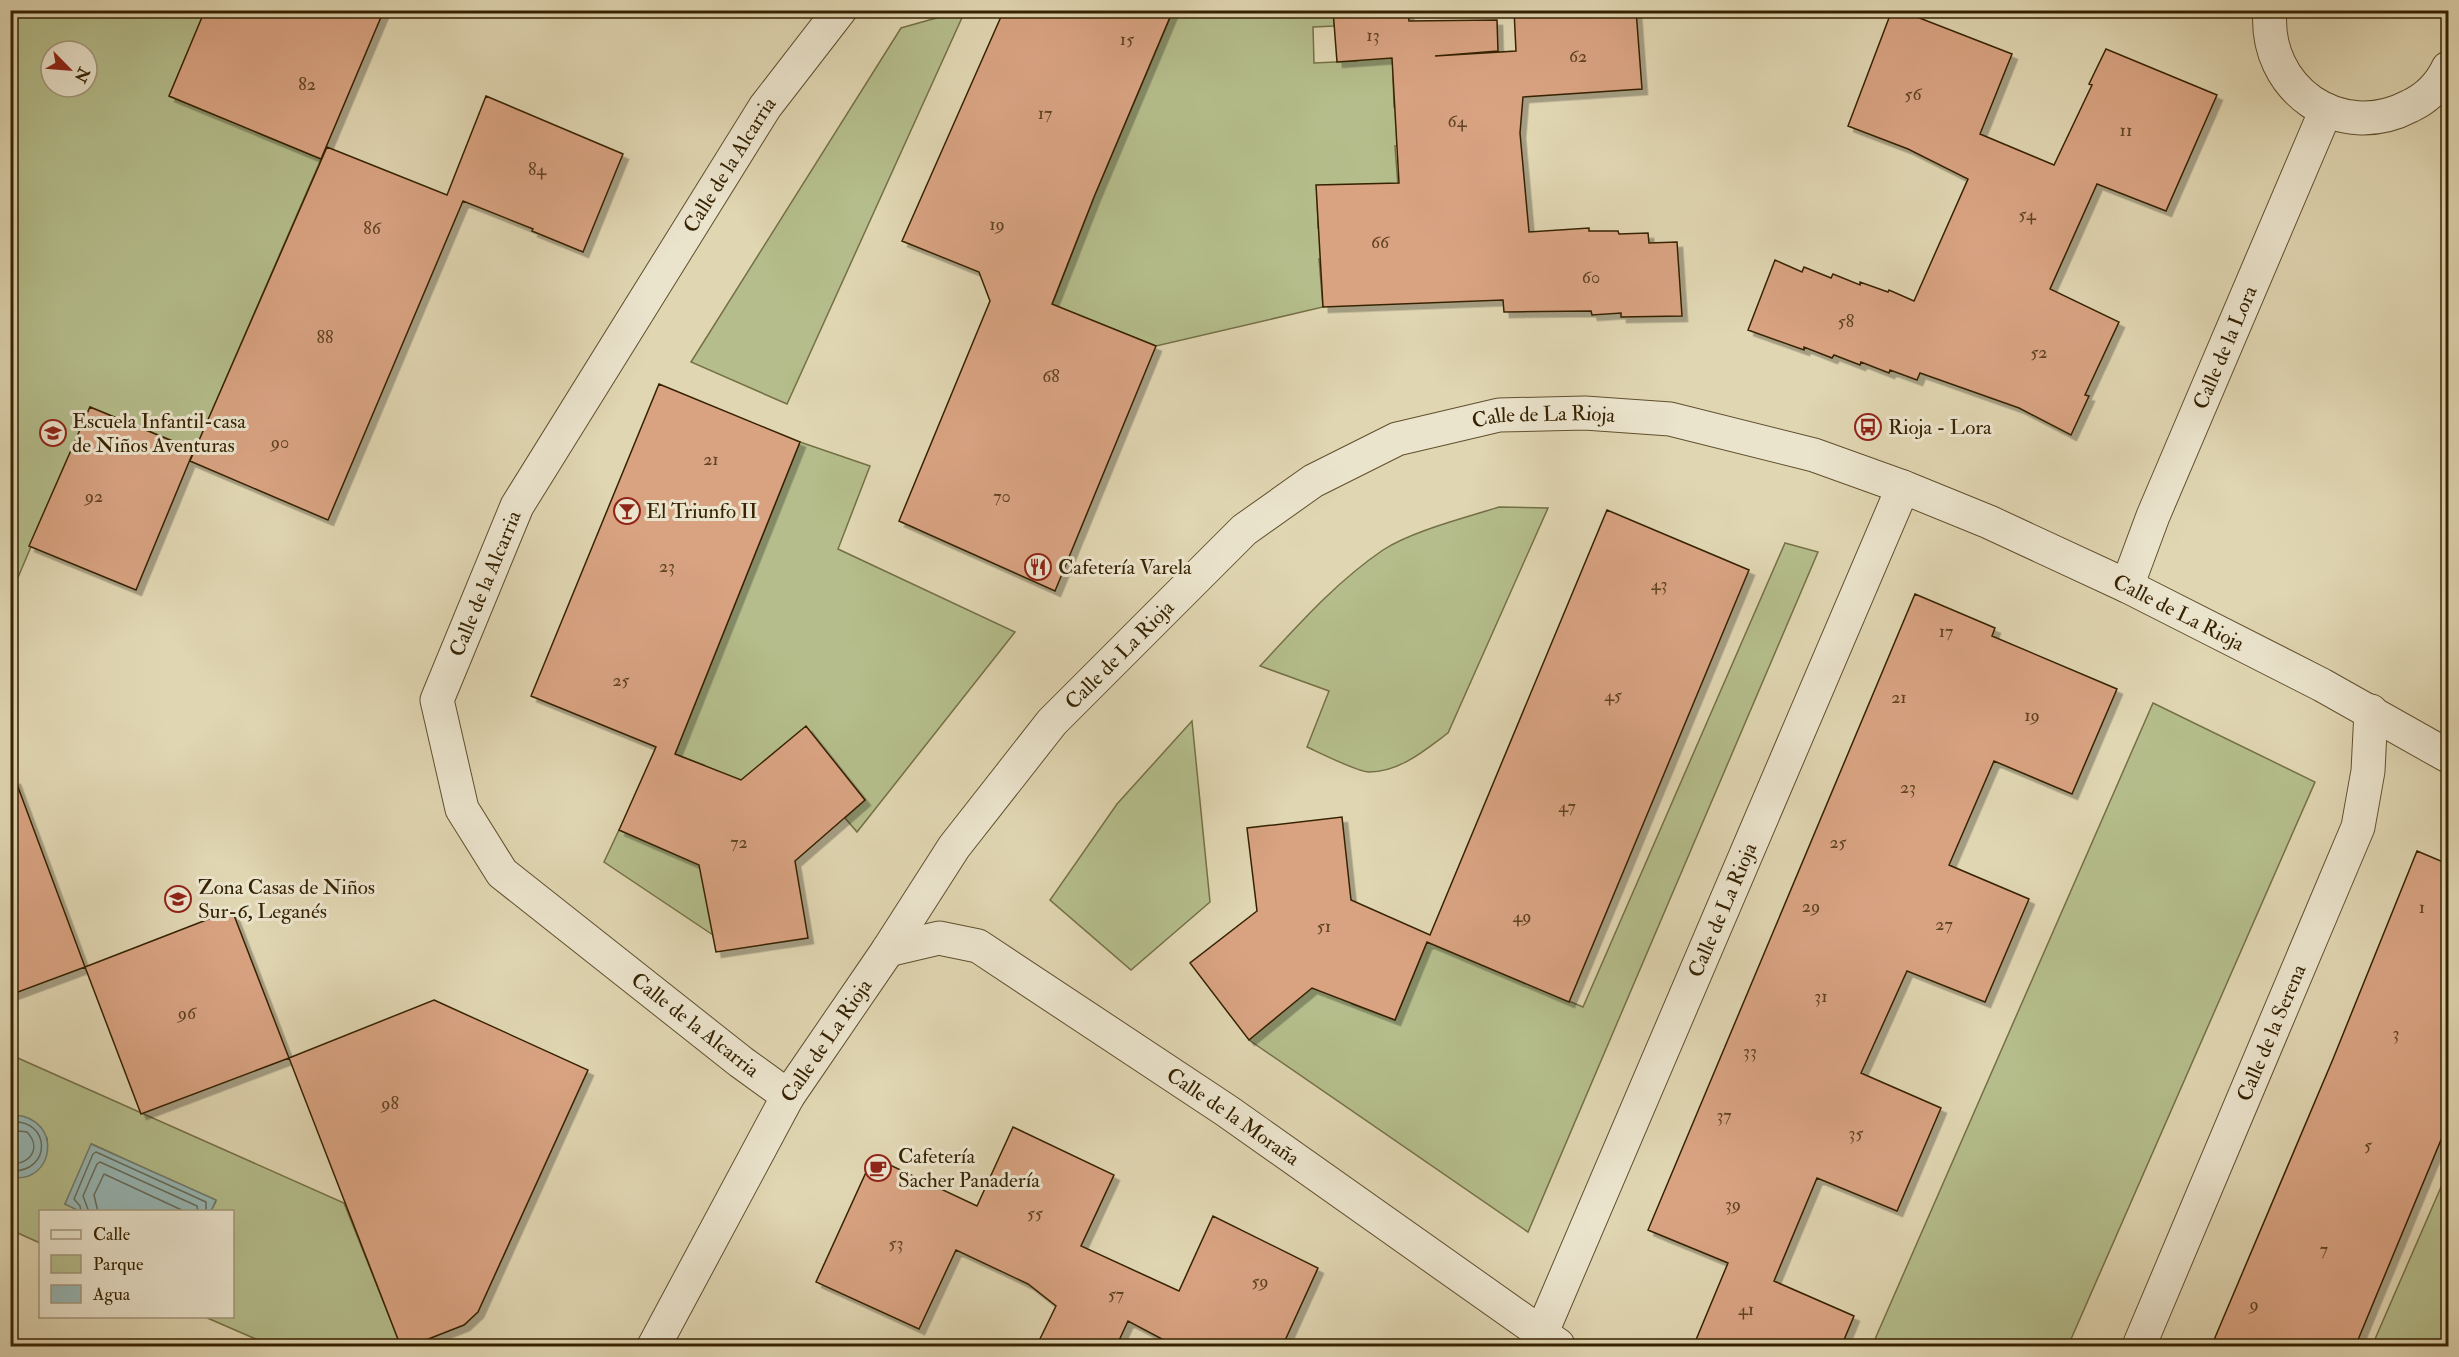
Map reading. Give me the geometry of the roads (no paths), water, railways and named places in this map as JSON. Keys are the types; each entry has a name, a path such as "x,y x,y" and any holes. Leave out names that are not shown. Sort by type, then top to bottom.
{"street":[{"name":"Calle de la Alcarria","path":"788,1096 741,1062 502,873 462,809 437,700 517,506 765,107 840,10"},
{"path":"2270,10 2271,42 2281,70 2299,93 2338,115 2366,119 2396,114 2422,100 2443,79 2448,68"},
{"name":"Calle de la Lora","path":"2127,586 2153,516 2326,110"},
{"name":"Calle de La Rioja","path":"654,1347 788,1096 888,950 954,847 1052,722 1244,530 1313,482 1397,439 1499,416 1585,412 1670,418 1815,455 1989,522 2127,586 2371,711 2448,756"},
{"name":"Calle de La Rioja","path":"1551,1340 1903,487"},
{"name":"Calle de la Serena","path":"2139,1347 2358,827 2368,771 2371,711"},
{"name":"Calle de la Moraña","path":"888,950 939,938 978,946 1227,1111 1551,1340"}],"water":[{"path":"15,1115 31,1119 41,1128 47,1138 48,1151 44,1162 37,1171 26,1177 11,1177 10,1117"},
{"path":"91,1144 216,1200 211,1210 77,1210 65,1204"}],"place":[{"name":"Rioja - Lora","path":"1868,427"},
{"name":"Escuela Infantil-casa de Niños Aventuras","path":"53,433"},
{"name":"El Triunfo II","path":"627,511"},
{"name":"Cafetería Varela","path":"1038,567"},
{"name":"Zona Casas de Niños Sur-6, Leganés","path":"178,899"},
{"name":"Cafetería Sacher Panadería","path":"878,1168"}]}
